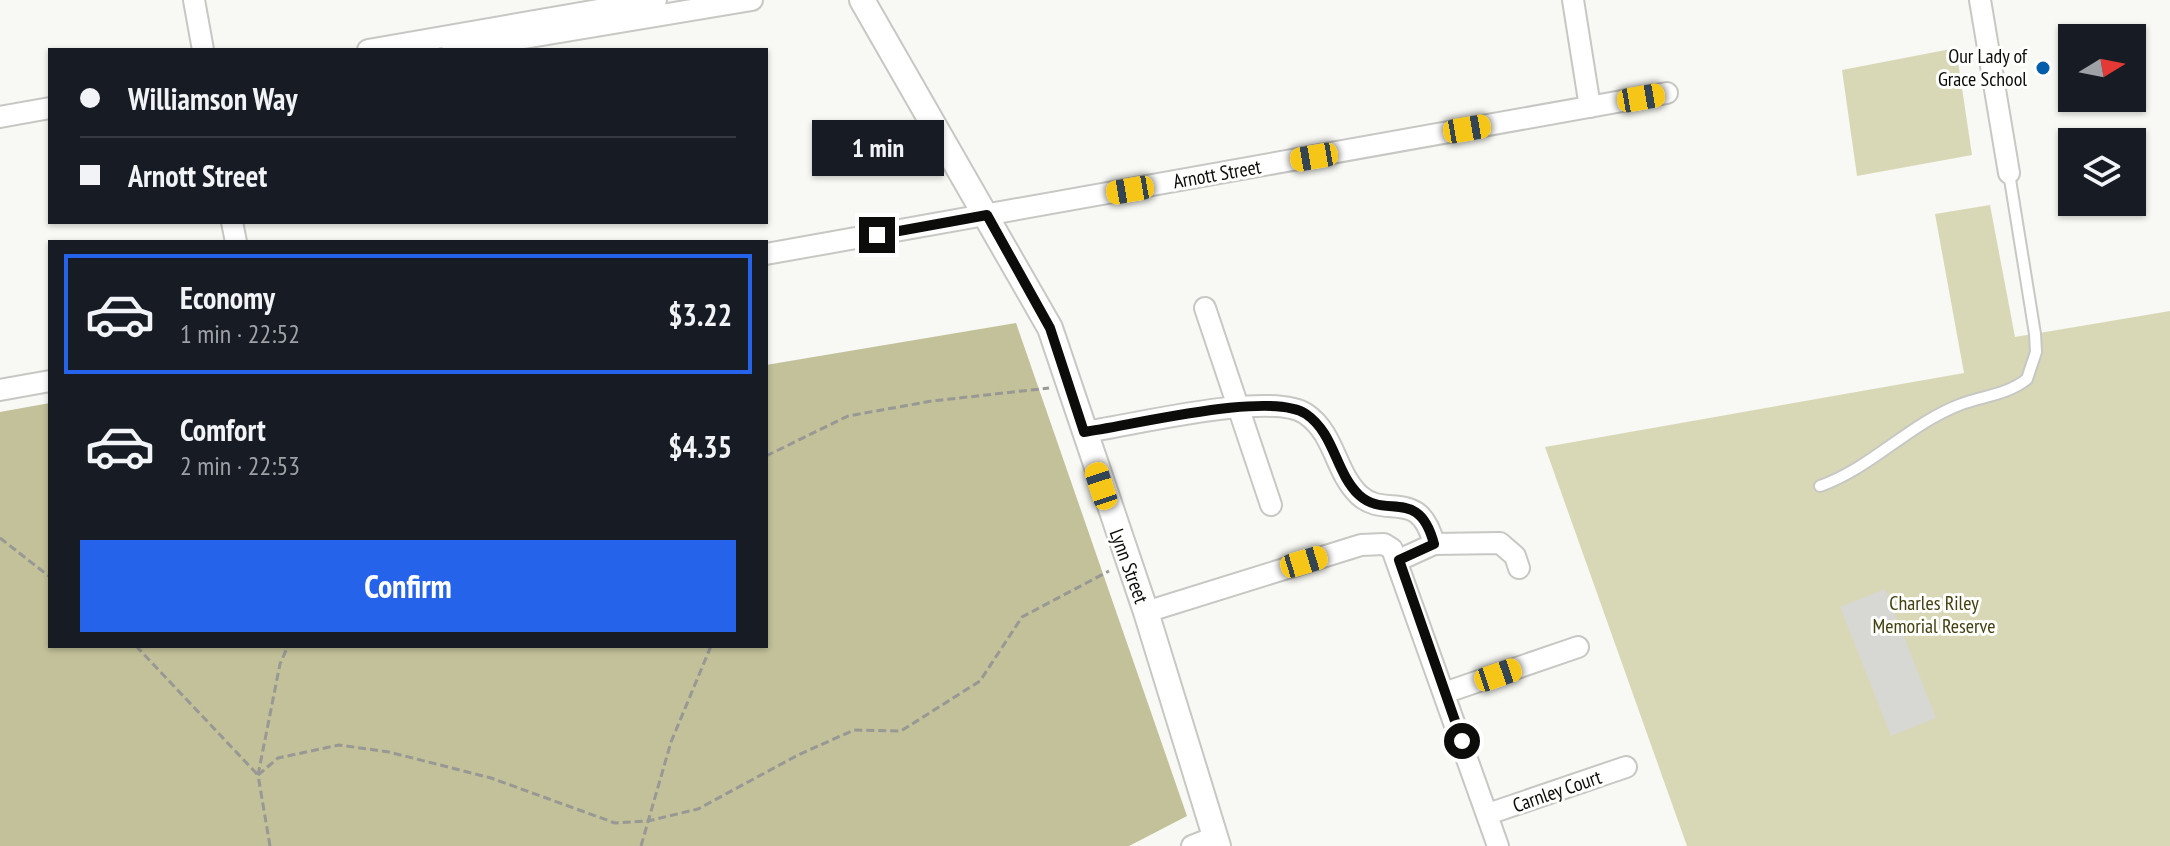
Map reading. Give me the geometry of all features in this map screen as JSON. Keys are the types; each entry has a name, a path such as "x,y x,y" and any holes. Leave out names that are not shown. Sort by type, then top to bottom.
{"street":[{"path":"194,0 203,48"},
{"path":"380,48 656,0"},
{"path":"464,48 752,0"},
{"name":"Lynn Street","path":"862,0 1050,328 1146,612 1208,843"},
{"path":"1573,0 1590,107"},
{"path":"1980,0 2009,173"},
{"name":"Arnott Street","path":"768,254 1667,93"},
{"path":"0,117 48,108"},
{"path":"0,131 48,122"},
{"path":"1205,308 1271,505"},
{"path":"0,390 48,381"},
{"path":"1084,432 1239,407 1278,404 1306,414 1330,441 1351,486 1361,497 1411,509 1423,518 1434,544"},
{"path":"1399,560 1434,544 1500,543 1515,556 1519,568"},
{"path":"1146,612 1361,545 1384,544 1399,560 1498,846"},
{"path":"1444,693 1578,647"},
{"name":"Carnley Court","path":"1488,814 1626,767"}],"lane":[{"path":"1820,486 1856,468 1928,420 1973,399 2001,393 2027,379 2033,366 2036,343 2009,173"}],"path":[{"path":"768,455 848,416 932,401 1030,392 1068,384"},
{"path":"0,538 48,575"},
{"path":"258,775 278,758 339,745 389,752 491,778 615,823 648,821 698,809 854,730 901,731 980,681 1022,617 1127,561"},
{"path":"138,648 258,775"},
{"path":"270,846 258,775 280,664 287,648"},
{"path":"641,846 671,742 710,648"}],"green space":[{"path":"1956,48 1972,155 1857,176 1842,70"},
{"name":"Charles Riley Memorial Reserve","path":"1990,205 2015,337 2170,311 2170,846 1687,846 1545,447 1964,373 1935,214"},
{"path":"1016,323 1187,816 1129,846 0,846 0,412 48,403 48,648 768,648 768,365"}],"building":[{"path":"1885,589 1936,718 1891,736 1840,607"}],"place":[{"name":"Our Lady of Grace School","path":"2043,68"}],"route":[{"path":"877,235 987,215 1050,328 1084,432 1239,407 1278,404 1306,414 1330,441 1351,486 1361,497 1378,504 1411,509 1423,518 1431,533 1434,544 1399,560 1462,741"}]}
